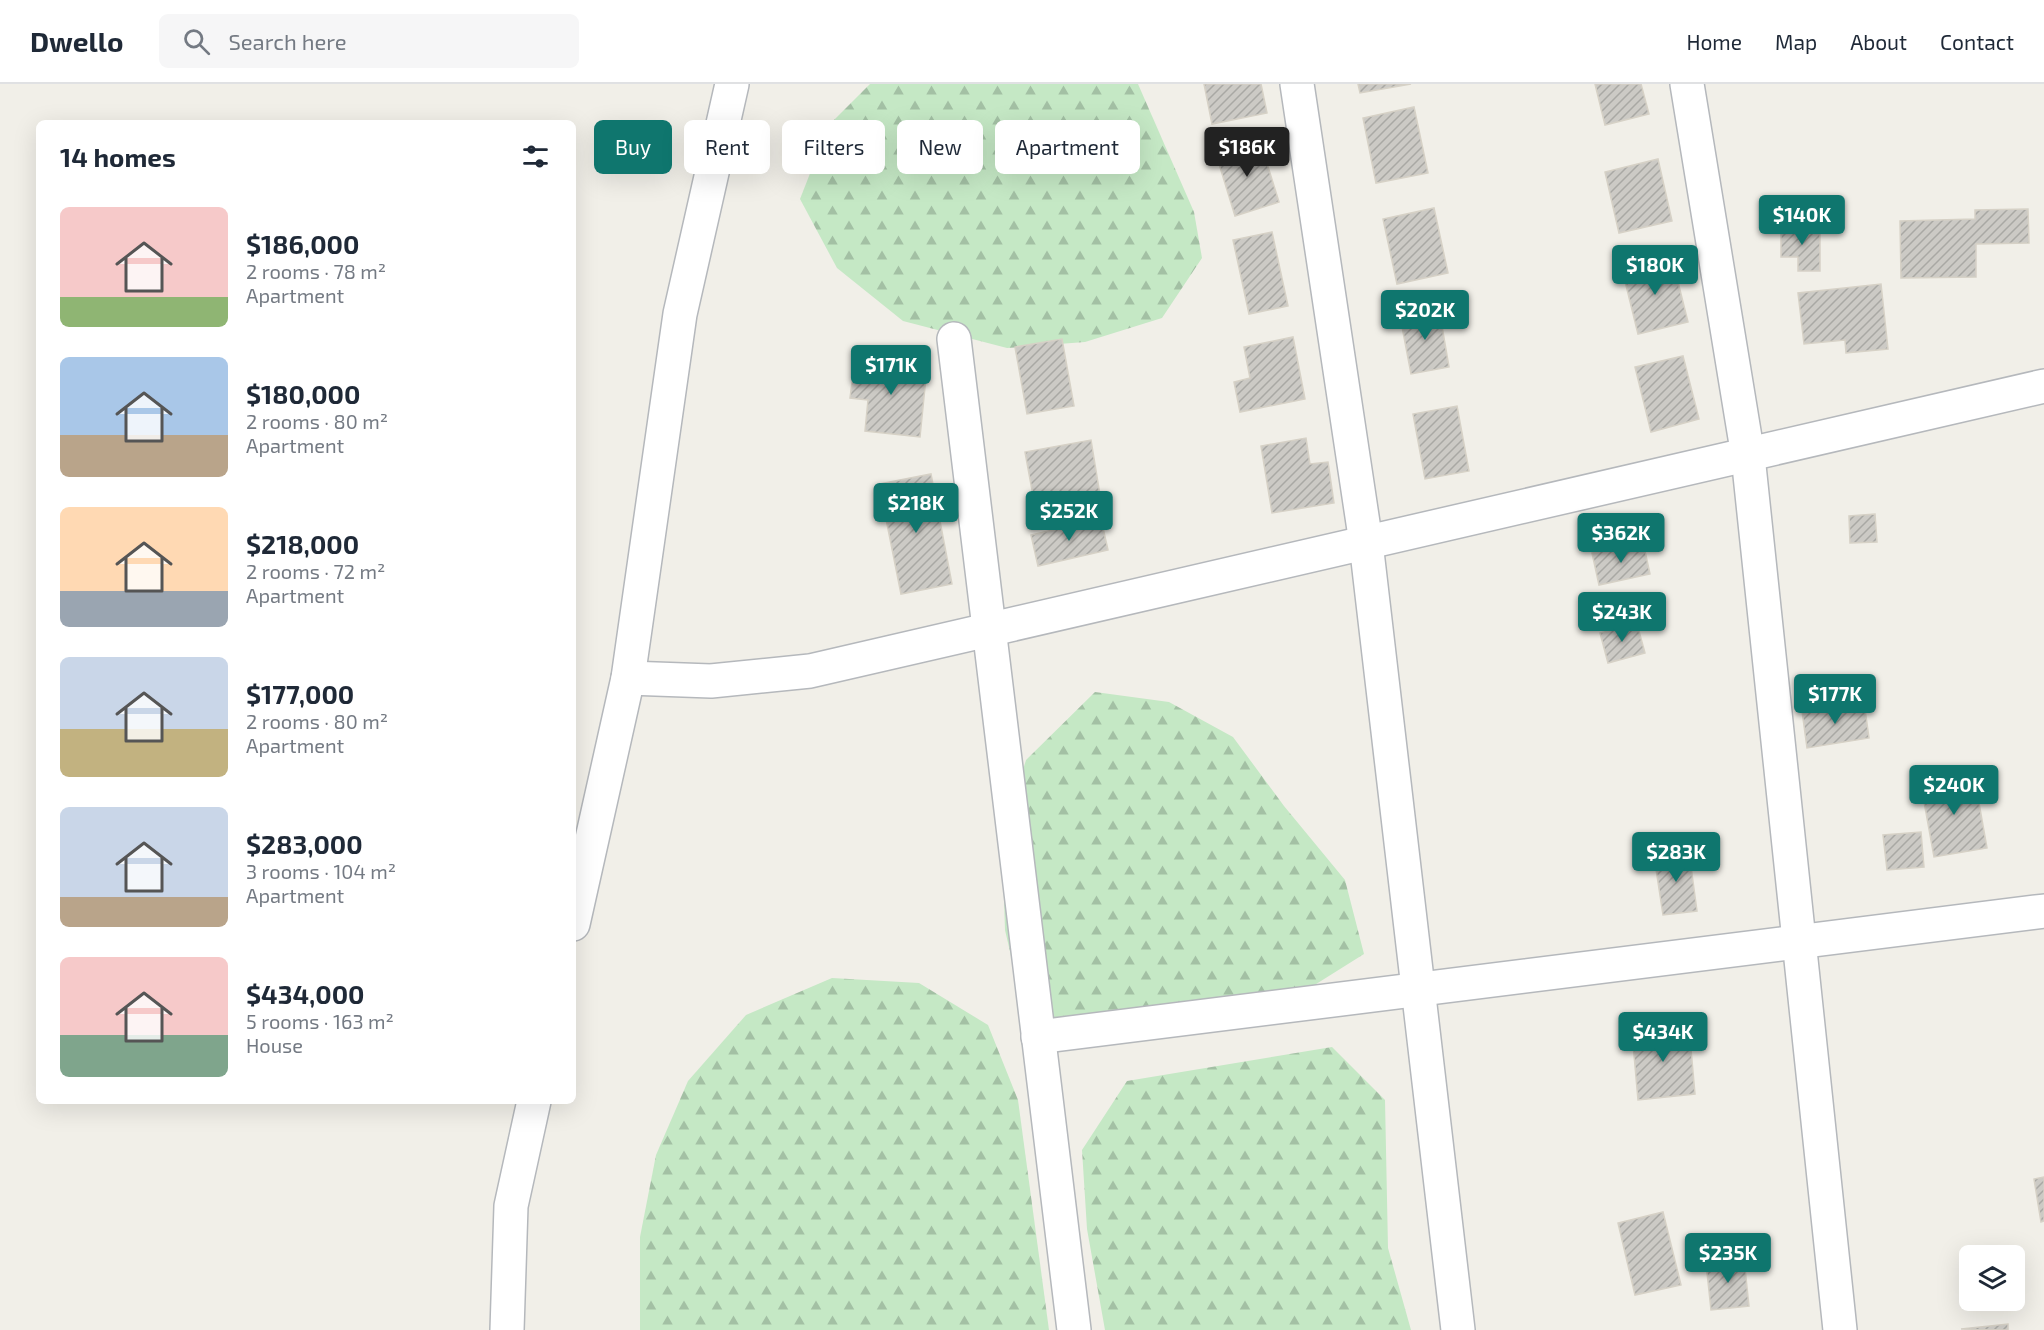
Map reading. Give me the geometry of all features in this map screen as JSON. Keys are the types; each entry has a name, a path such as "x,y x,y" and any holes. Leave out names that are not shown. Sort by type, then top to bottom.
{"street":[{"path":"576,911 628,678 680,314 732,84"},
{"path":"1297,84 1365,543 1458,1330"},
{"path":"1687,84 1748,456 1840,1330"},
{"path":"954,339 1074,1330"},
{"path":"628,678 711,681 810,670 1748,456 2044,386"},
{"path":"1038,1037 2044,911"},
{"path":"507,1330 511,1206 533,1104"}],"green space":[{"path":"870,84 1138,84 1194,212 1202,258 1162,318 1085,342 1007,348 903,321 837,268 800,199 810,174 885,174 885,120 834,120"},
{"path":"1095,692 1169,702 1233,737 1284,806 1345,880 1364,954 1305,991 1082,1042 1021,999 1005,930 1002,838 1026,760"},
{"path":"832,978 919,983 988,1025 1018,1100 1049,1330 640,1330 640,1237 656,1155 688,1081 746,1015"},
{"path":"1332,1047 1385,1100 1388,1248 1411,1330 1105,1330 1087,1229 1082,1150 1127,1081"}],"building":[{"path":"1204,84 1261,84 1267,113 1212,124"},
{"path":"1358,84 1411,84 1360,93"},
{"path":"1595,84 1641,84 1649,114 1605,125"},
{"path":"1414,107 1428,173 1376,183 1363,118"},
{"path":"1260,141 1279,202 1235,216 1216,154"},
{"path":"1658,159 1672,221 1619,233 1605,172"},
{"path":"1434,208 1448,273 1397,284 1383,219"},
{"path":"2028,209 2029,243 1976,244 1976,277 1901,278 1900,221 1975,219 1975,210"},
{"path":"1820,226 1820,271 1798,271 1798,257 1781,257 1781,227"},
{"path":"1272,232 1288,306 1249,314 1233,240"},
{"path":"1672,258 1688,322 1638,334 1622,269"},
{"path":"1881,284 1888,349 1846,353 1845,340 1804,344 1798,293"},
{"path":"1439,309 1449,367 1411,374 1400,316"},
{"path":"1293,337 1305,399 1240,412 1234,382 1250,378 1244,347"},
{"path":"1062,339 1074,406 1027,414 1015,347"},
{"path":"1683,356 1699,419 1651,432 1635,367"},
{"path":"855,359 927,367 920,437 865,431 868,400 850,398"},
{"path":"1457,406 1469,471 1425,479 1413,414"},
{"path":"1306,438 1310,464 1328,462 1334,503 1272,513 1261,446"},
{"path":"1091,440 1101,501 1036,512 1025,452"},
{"path":"931,474 952,584 901,594 879,484"},
{"path":"1875,514 1877,542 1850,543 1849,516"},
{"path":"1101,519 1108,550 1038,566 1031,535"},
{"path":"1643,542 1650,574 1599,585 1592,553"},
{"path":"1637,624 1645,653 1608,663 1600,633"},
{"path":"1864,702 1869,738 1807,748 1802,711"},
{"path":"1974,775 1987,848 1934,857 1921,785"},
{"path":"1921,832 1924,867 1887,870 1883,835"},
{"path":"1689,852 1697,911 1663,915 1654,856"},
{"path":"1689,1027 1695,1094 1638,1100 1632,1032"},
{"path":"2044,1177 2044,1221 2041,1222 2034,1179"},
{"path":"1663,1212 1681,1285 1635,1295 1618,1223"},
{"path":"1744,1259 1749,1306 1711,1310 1706,1263"},
{"path":"2008,1324 2008,1330 1961,1329"}]}
